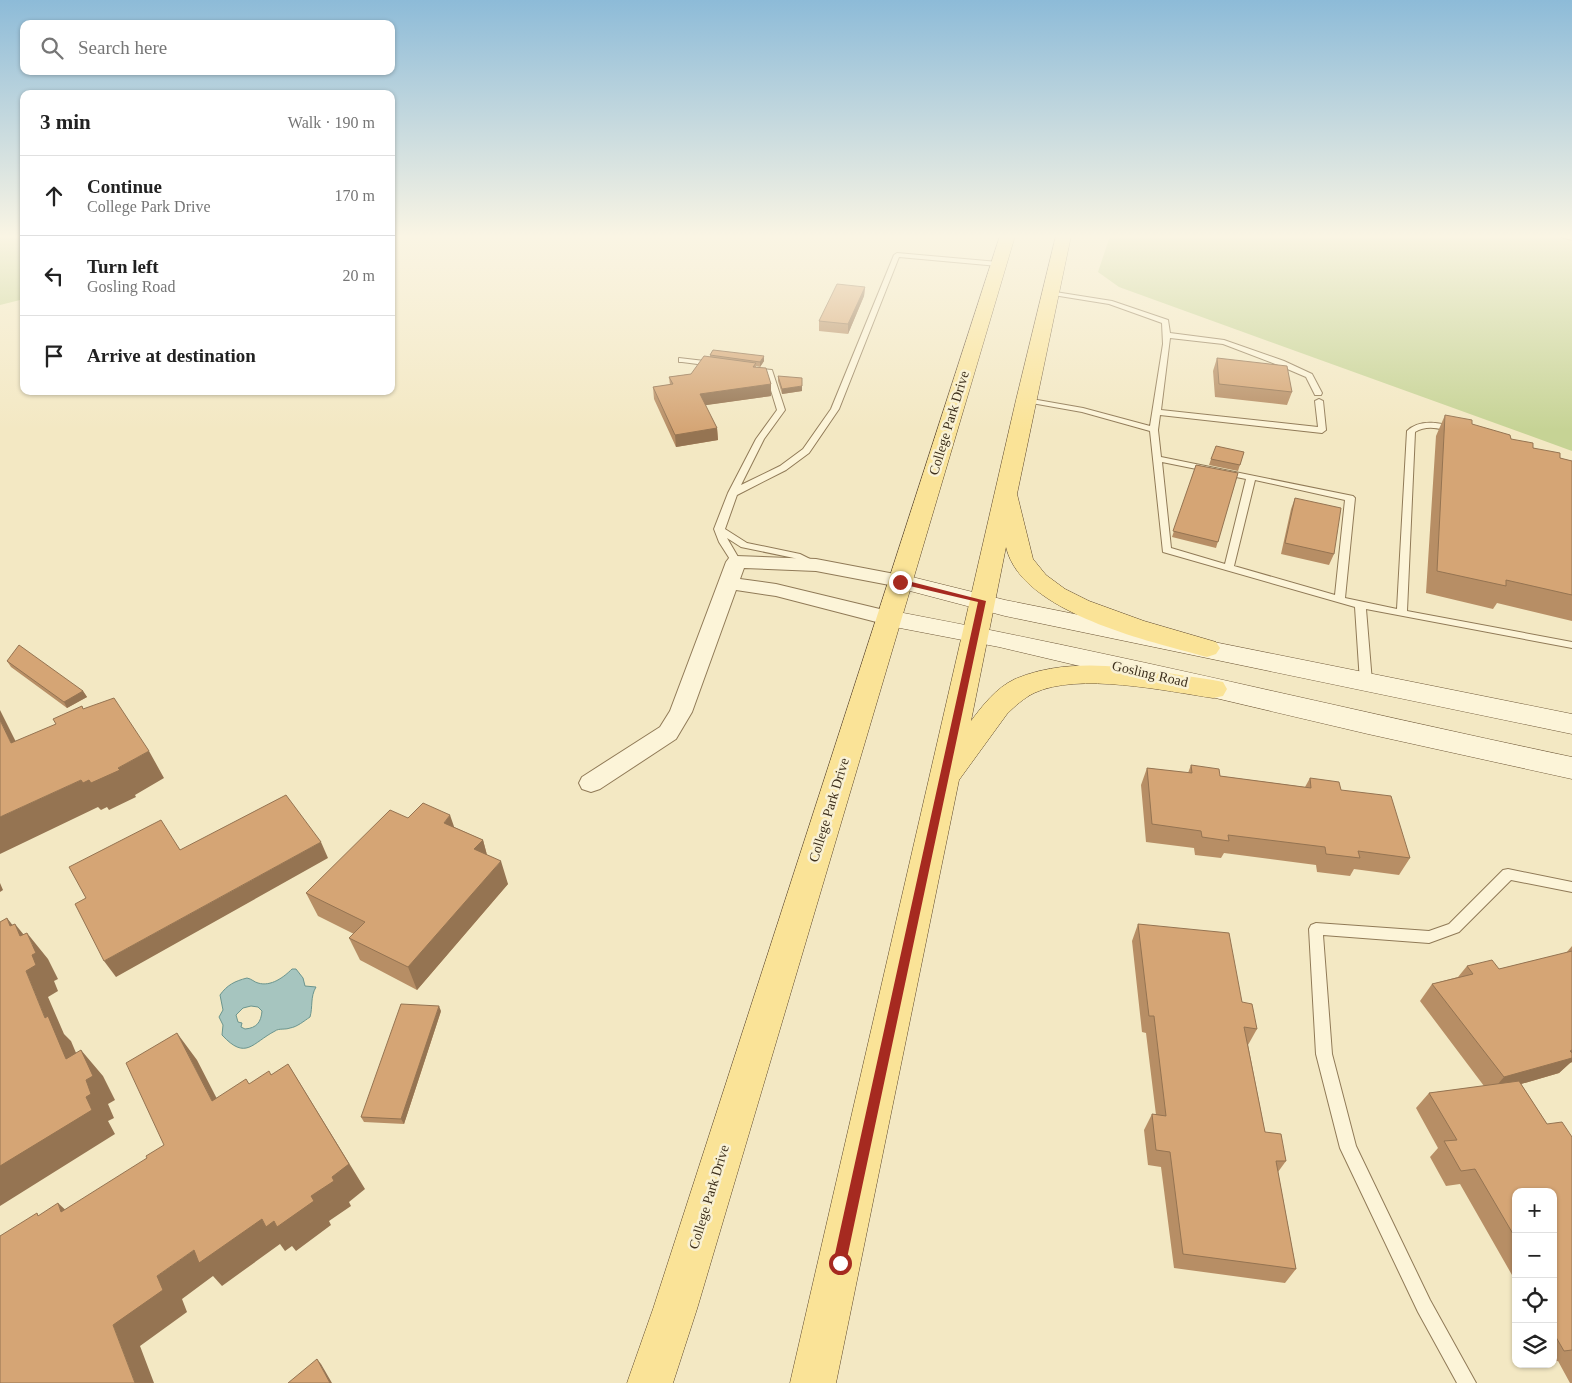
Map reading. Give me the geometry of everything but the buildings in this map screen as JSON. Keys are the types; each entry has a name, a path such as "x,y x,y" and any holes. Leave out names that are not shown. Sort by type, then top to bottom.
{"main road":[{"name":"College Park Drive","path":"650,1383 675,1309 987,301"},
{"path":"813,1383 1047,301"},
{"path":"1006,490 1023,563 1033,578 1055,594 1090,610 1207,648"},
{"path":"900,582 1005,608 1572,724"},
{"name":"Gosling Road","path":"888,618 975,634 1572,768"},
{"path":"943,782 1006,698 1025,685 1055,676 1092,674 1213,688"}],"street":[{"path":"592,783 668,733 681,712 732,573 816,565 900,582"},
{"name":"Gosling Road","path":"732,573 776,590 888,618"}],"lane":[{"path":"733,493 783,468 806,451 835,409 879,301"},
{"path":"1100,301 1110,302 1165,322 1166,335 1154,430 1166,550 1360,604 1572,645"},
{"path":"1157,412 1322,430 1318,397 1309,376 1281,363 1224,342 1166,335"},
{"path":"682,360 721,365"},
{"path":"732,573 719,530 733,493 760,439 781,410 770,372 740,368"},
{"path":"1026,400 1083,410 1154,430"},
{"path":"1402,612 1411,431 1419,425 1445,427 1463,434"},
{"path":"1157,459 1350,498 1340,599"},
{"path":"1229,568 1251,477"},
{"path":"719,530 744,545 797,556 816,565"},
{"path":"1360,604 1366,682"},
{"path":"1467,1383 1424,1306 1348,1148 1324,1054 1316,929 1429,937 1454,928 1508,874 1572,887"}],"green space":[{"path":"0,301 18,301 0,305"},
{"path":"1156,301 1572,301 1572,451"}],"water":[{"path":"292,969 296,969 303,978 305,986 316,987 313,994 310,1017 288,1029 277,1030 249,1047 237,1047 230,1043 222,1035 223,1025 219,1017 223,1010 220,995 225,989 247,978 258,983 268,984 281,978","holes":["258,1007 262,1011 258,1024 245,1029 241,1027 242,1023 238,1022 236,1015 243,1008"]}],"route":[{"path":"840,1263 982,601 900,582"}]}
